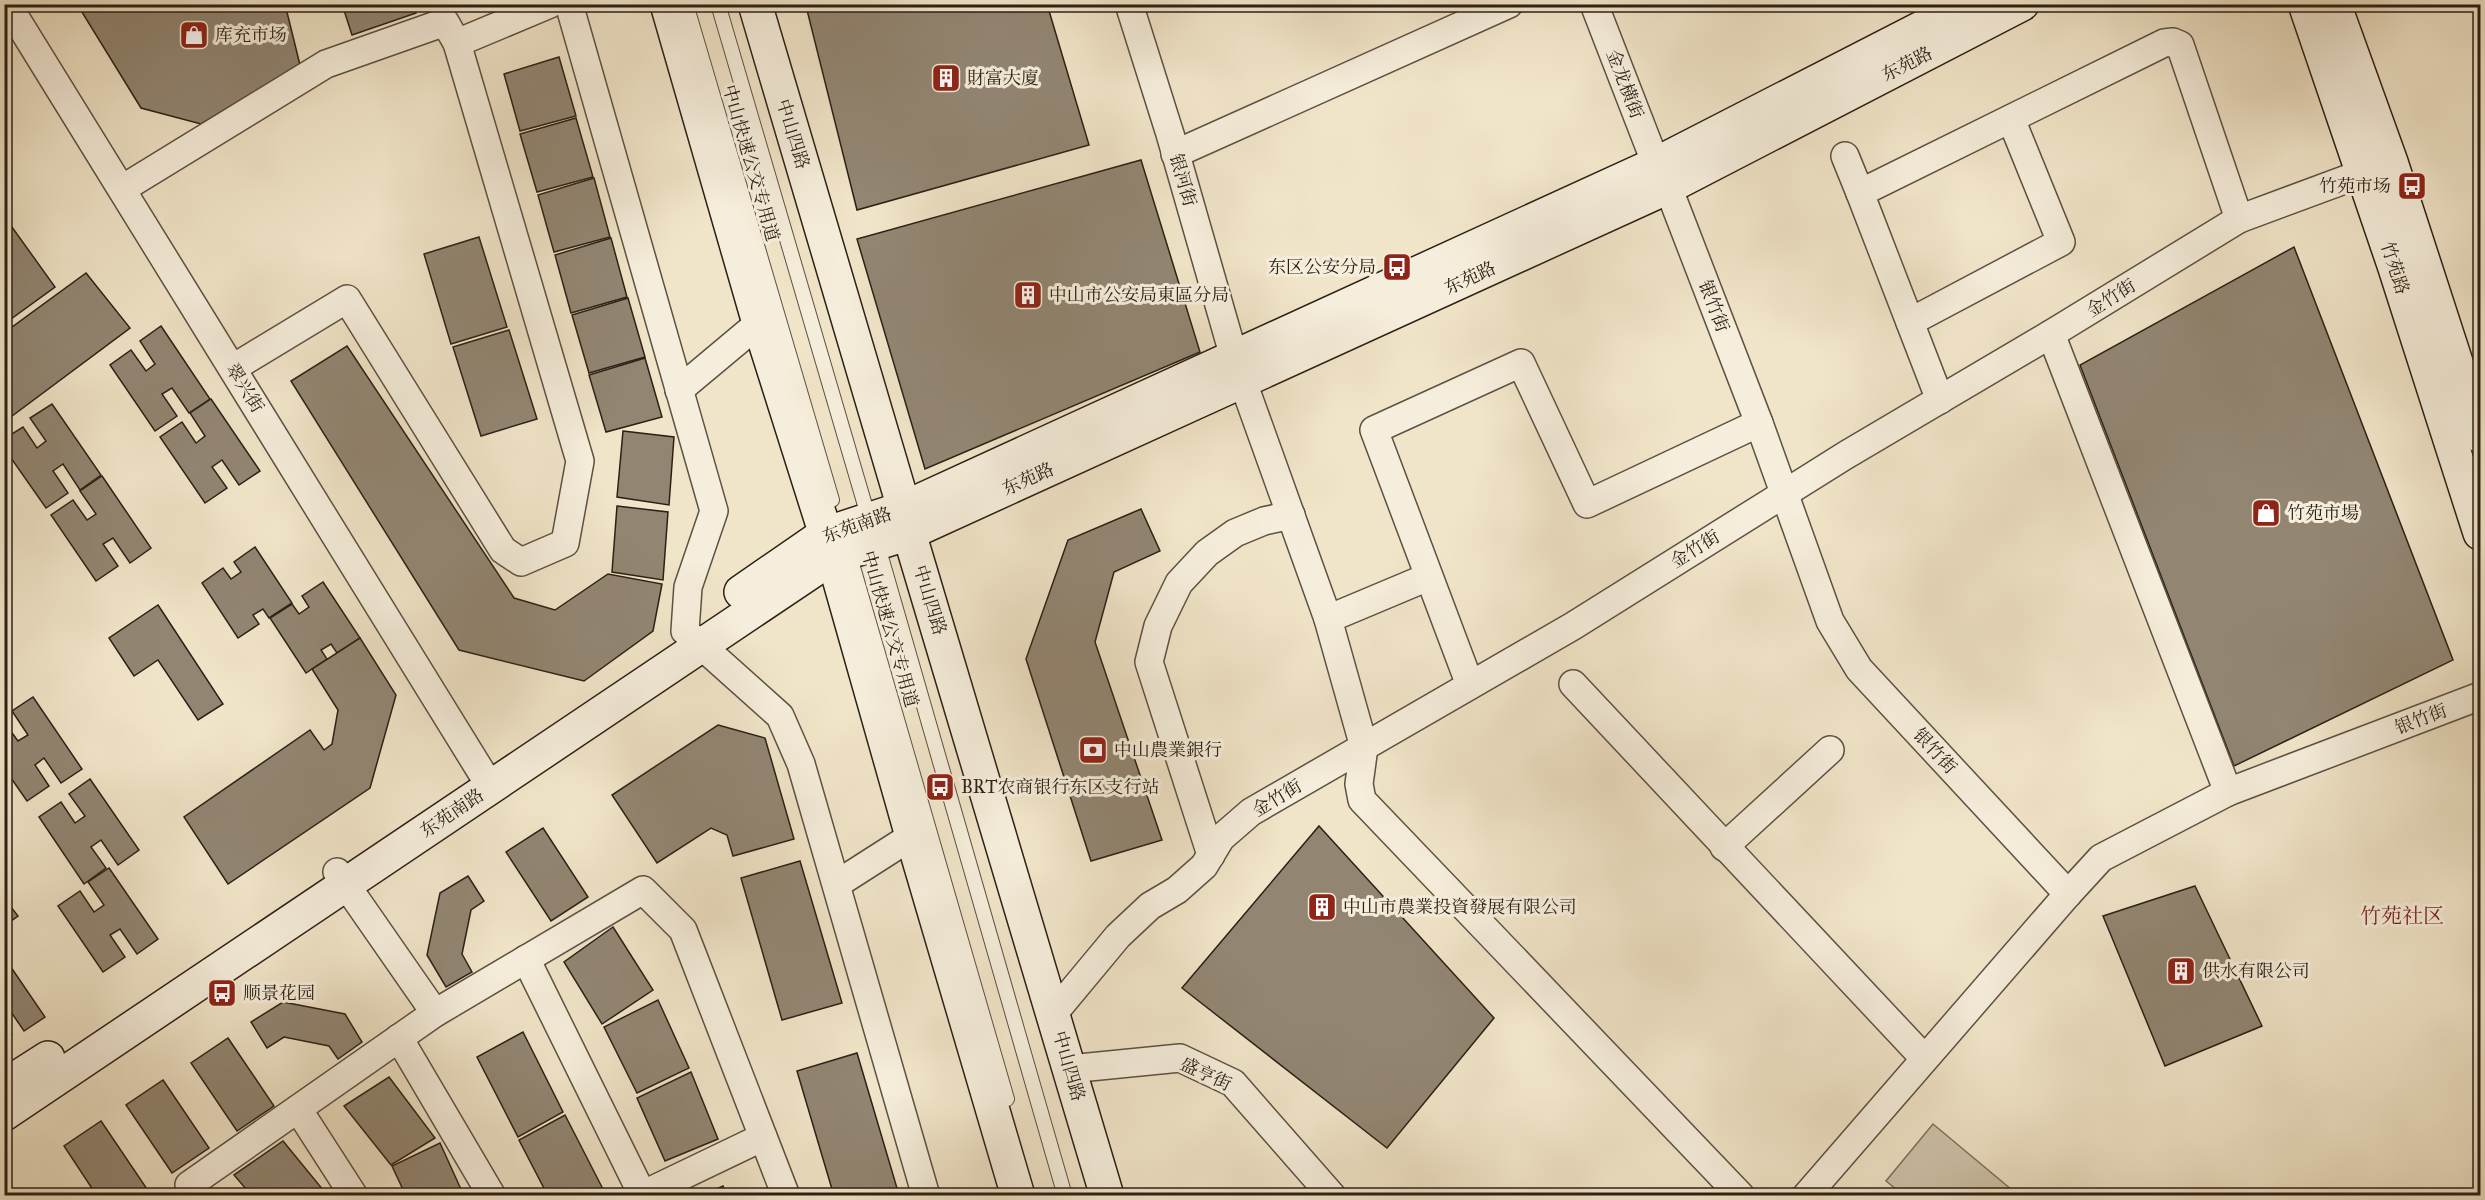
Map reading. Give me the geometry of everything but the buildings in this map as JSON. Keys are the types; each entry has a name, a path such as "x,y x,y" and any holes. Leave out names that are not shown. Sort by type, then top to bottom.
{"street":[{"name":"翠兴街","path":"7,4 482,772"},
{"path":"457,43 550,4"},
{"path":"569,4 714,511 688,587 693,638 780,716 801,764 926,1196"},
{"path":"666,4 759,323 849,539 912,836 1018,1196"},
{"name":"中山四路","path":"755,4 1107,1196"},
{"name":"银河街","path":"1129,4 1238,370 1328,619 1364,747"},
{"path":"1175,154 1509,4"},
{"name":"金龙横街","path":"1594,4 1662,176"},
{"name":"东苑路","path":"1662,176 1968,4"},
{"name":"东苑路","path":"907,521 1662,176 2022,4"},
{"name":"竹苑路","path":"2305,4 2377,168 2481,436"},
{"name":"竹苑路","path":"2334,4 2377,168 2481,533"},
{"path":"122,189 326,64 445,22 457,43 580,460 565,543 521,562 503,550 346,299 233,368"},
{"path":"1860,193 2164,43 2173,42 2180,45 2239,219"},
{"path":"1910,322 2061,242 2011,119"},
{"path":"1845,156 1940,400"},
{"name":"金竹街","path":"1054,1013 1118,936 1150,906 1177,890 1204,866 1221,838 1251,812 1572,626 2239,219 2377,168"},
{"name":"银竹街","path":"1662,176 1759,423 1830,621 1859,669 2068,894 2101,858 2228,792 2481,696"},
{"path":"679,390 759,323"},
{"path":"2051,334 2228,792"},
{"path":"1470,685 1374,430 1521,363 1587,504 1759,423"},
{"path":"1211,855 1149,662 1158,626 1179,583 1207,553 1235,533 1264,521 1291,515"},
{"name":"东苑南路","path":"4,1086 341,879 482,772 849,539 907,521"},
{"path":"1328,619 1428,577"},
{"name":"东苑南路","path":"4,1114 693,638"},
{"path":"1573,684 1924,1058"},
{"path":"1364,747 1359,784 1362,800 1741,1196"},
{"path":"1724,847 1830,750"},
{"path":"837,884 912,836"},
{"path":"341,879 435,1013"},
{"path":"196,1196 189,1185 435,1013 643,890 683,930 786,1196"},
{"path":"1806,1196 2068,894"},
{"path":"526,959 641,1195 763,1137"},
{"path":"399,1038 492,1196"},
{"name":"盛亨街","path":"1069,1069 1180,1059 1233,1083 1332,1196"},
{"path":"298,1109 354,1196"}],"lane":[{"name":"中山快速公交专用道","path":"686,4 849,539 1011,1115"},
{"name":"中山快速公交专用道","path":"717,4 849,539 1065,1196"}],"shaded area":[{"path":"1933,1124 2018,1195 1903,1195 1886,1181"}],"place":[{"name":"库充市场","path":"194,35"},
{"name":"財富大廈","path":"946,78"},
{"name":"竹苑市场","path":"2412,186"},
{"name":"东区公安分局","path":"1397,267"},
{"name":"中山市公安局東區分局","path":"1028,295"},
{"name":"竹苑市場","path":"2266,513"},
{"name":"中山農業銀行","path":"1093,750"},
{"name":"BRT农商银行东区支行站","path":"940,787"},
{"name":"中山市農業投資發展有限公司","path":"1322,907"},
{"name":"供水有限公司","path":"2181,971"},
{"name":"顺景花园","path":"222,993"}],"district":[{"name":"竹苑社区","path":"2402,916"}]}
